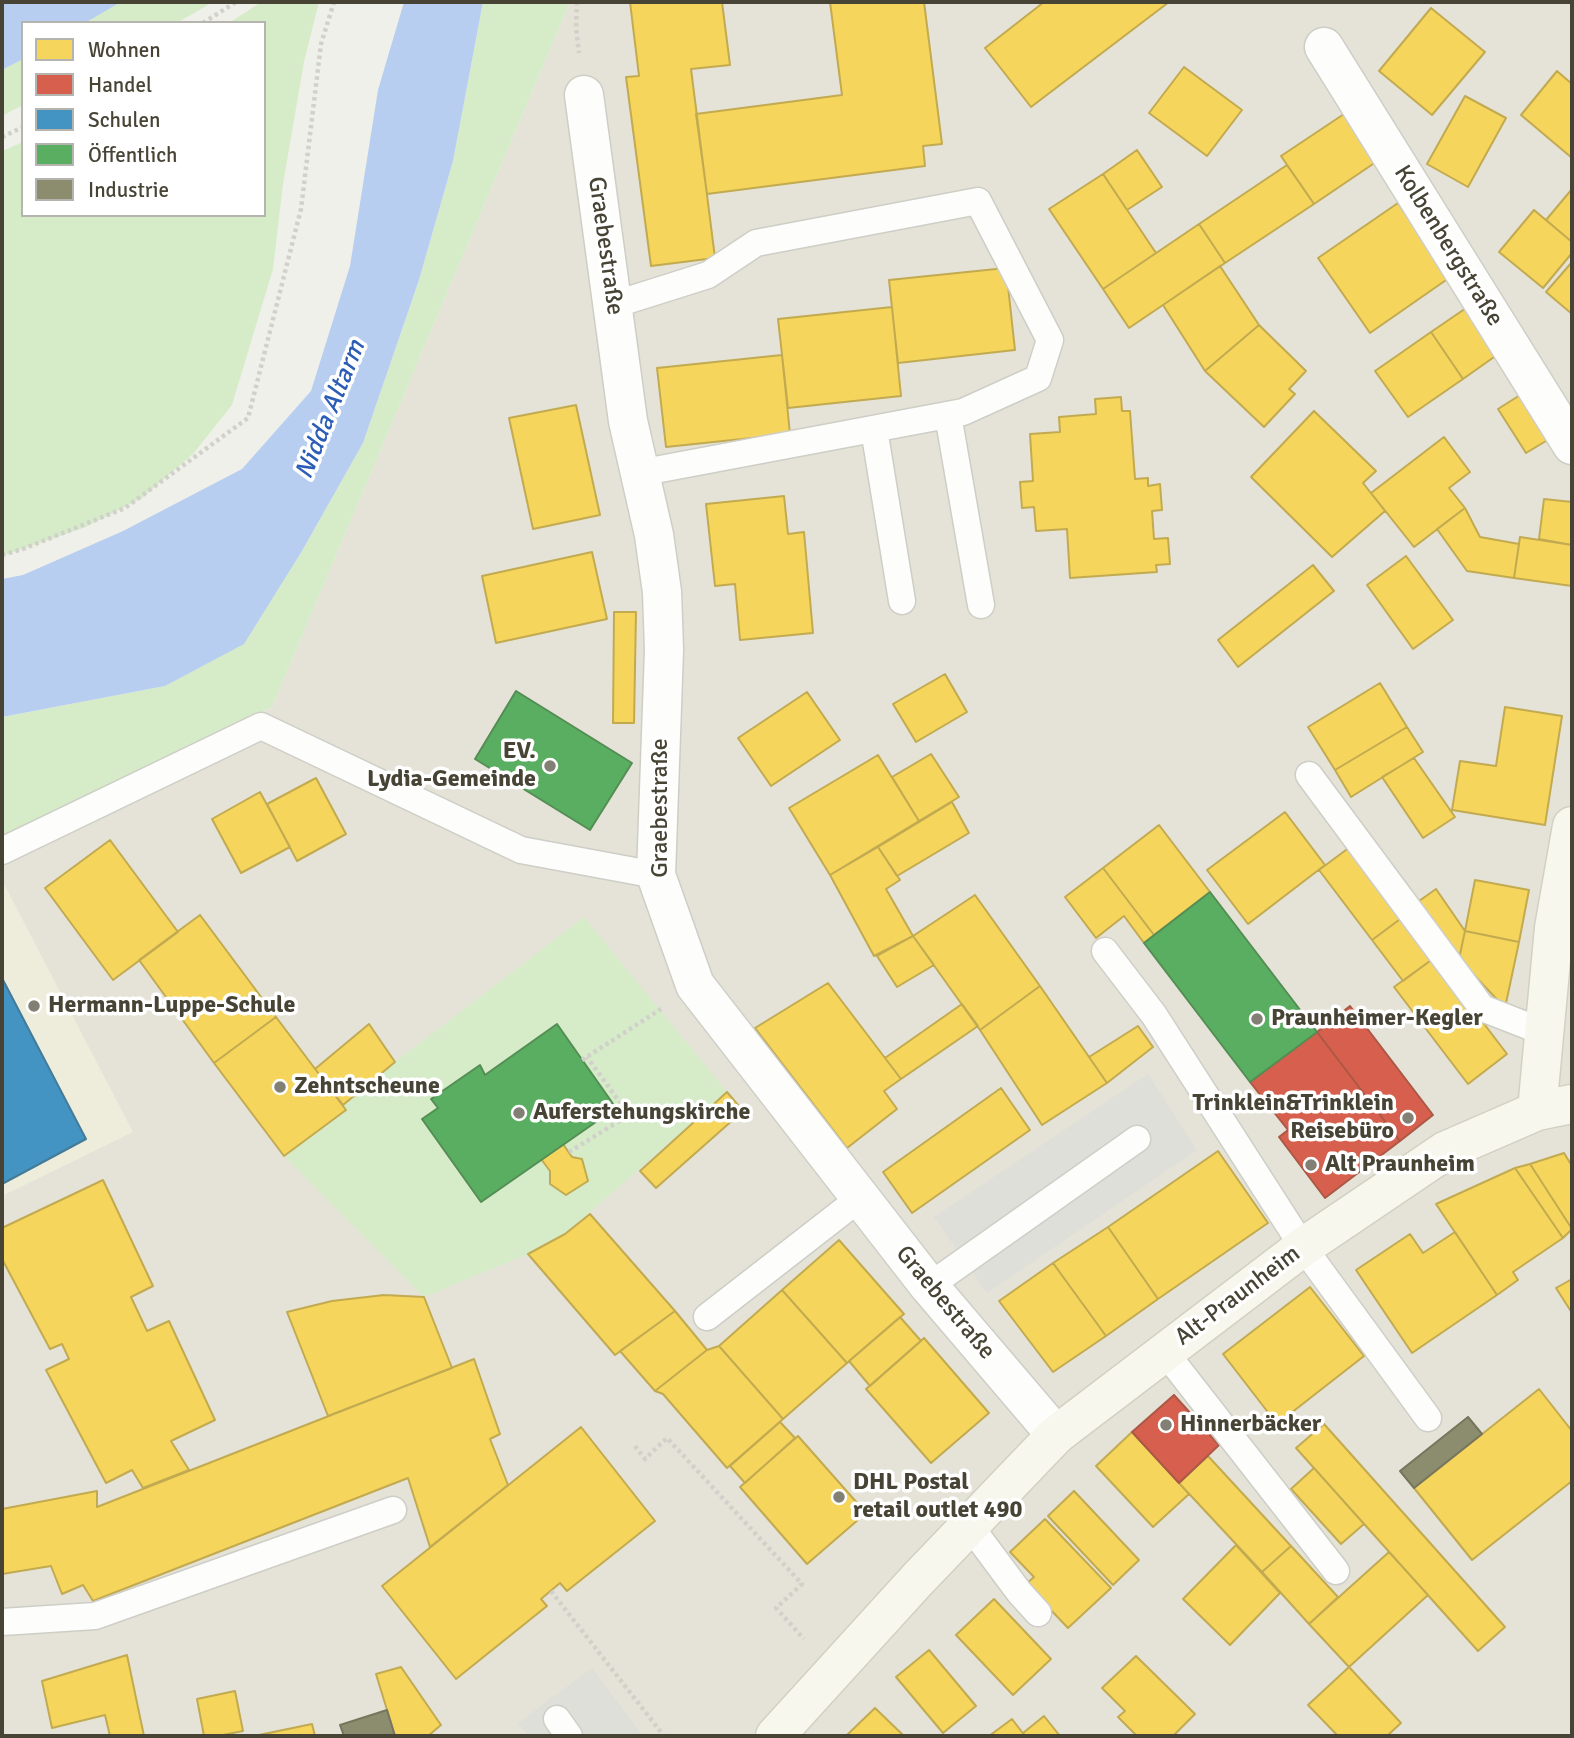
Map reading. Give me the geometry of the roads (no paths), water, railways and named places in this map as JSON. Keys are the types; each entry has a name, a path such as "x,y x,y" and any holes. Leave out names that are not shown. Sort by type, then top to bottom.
{"main road":[{"name":"Alt-Praunheim","path":"775,1736 833,1670 1056,1436 1303,1247 1445,1151 1555,1108 1546,1033 1555,928 1572,826"}],"street":[{"name":"Kolbenbergstraße","path":"1324,47 1572,445"},
{"name":"Graebestraße","path":"584,95 628,421 654,535 662,592 664,650 656,875 695,985 929,1286 1056,1436"}],"lane":[{"path":"613,305 708,275 756,243 978,201 1050,340 1038,379 963,412 639,473"},
{"path":"948,415 981,605"},
{"path":"874,429 902,601"},
{"path":"2,851 261,726 521,850 656,875"},
{"path":"1309,775 1482,1008 1546,1033"},
{"path":"1105,951 1154,1015 1303,1247 1428,1418"},
{"path":"929,1286 1137,1139"},
{"path":"707,1317 860,1198"},
{"path":"1164,1351 1336,1571"},
{"path":"2,1622 95,1616 393,1510"},
{"path":"970,1526 1038,1613"}],"water":[{"path":"2,2 121,2 88,21 21,21 21,60 2,70"},
{"name":"Nidda Altarm","path":"404,2 483,2 453,161 419,280 363,443 302,551 244,644 165,686 2,717 2,579 23,575 123,531 242,469 311,391 350,266 378,90"}],"place":[{"name":"EV. Lydia-Gemeinde","path":"550,766"},
{"name":"Hermann-Luppe-Schule","path":"34,1006"},
{"name":"Praunheimer-Kegler","path":"1257,1019"},
{"name":"Zehntscheune","path":"280,1087"},
{"name":"Auferstehungskirche","path":"519,1113"},
{"name":"Trinklein&Trinklein Reisebüro","path":"1408,1118"},
{"name":"Alt Praunheim","path":"1311,1165"},
{"name":"Hinnerbäcker","path":"1166,1425"},
{"name":"DHL Postal retail outlet 490","path":"839,1497"}]}
